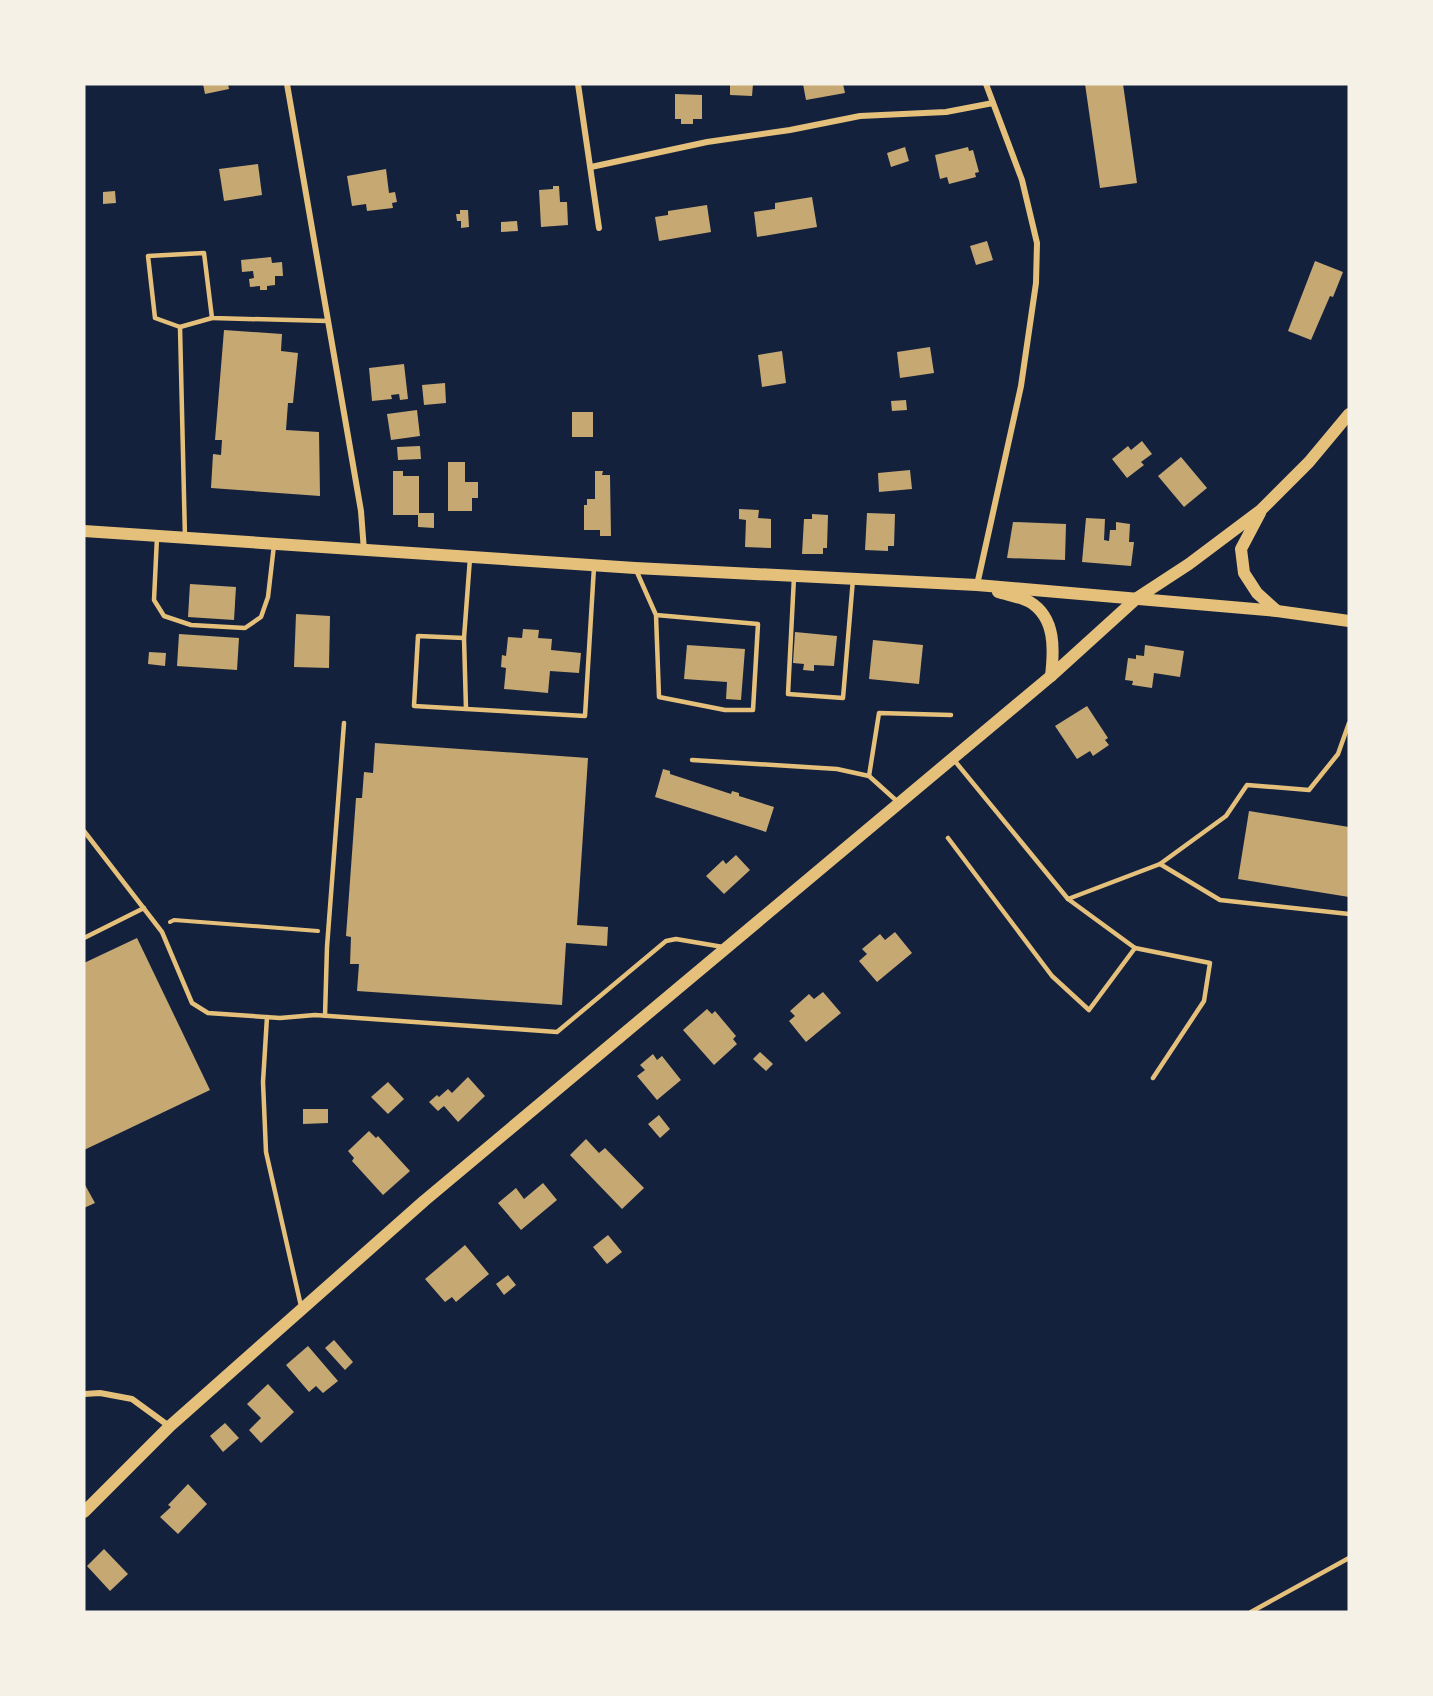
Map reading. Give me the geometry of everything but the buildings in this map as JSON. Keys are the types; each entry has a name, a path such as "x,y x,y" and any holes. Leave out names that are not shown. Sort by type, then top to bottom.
{"main road":[{"path":"84,1512 170,1426 424,1201 1051,676 1137,598 1189,564 1261,510 1309,462 1349,414"},
{"path":"1261,510 1241,549 1244,573 1257,593 1277,611"},
{"path":"84,531 594,566 977,585 1277,611 1349,621"},
{"path":"977,585 1030,603 1046,619 1052,634 1051,676"}],"street":[{"path":"287,84 361,511 364,551"},
{"path":"578,84 598,228"},
{"path":"977,585 1021,386 1036,282 1036,238 1022,180 986,84"},
{"path":"591,167 707,142 790,130 860,116 945,112 993,103"},
{"path":"84,1394 100,1393 132,1399 170,1426"}],"lane":[{"path":"212,318 204,253 148,256 155,318 180,327 212,318 328,321"},
{"path":"180,327 185,538"},
{"path":"157,537 154,600 164,616 190,626 245,628 261,617 268,597 274,544"},
{"path":"466,709 464,638 470,558"},
{"path":"464,638 418,636 414,706 585,716 594,566"},
{"path":"635,568 656,615 659,697 725,710 753,710 758,624 656,615"},
{"path":"794,576 788,694 843,698 853,579"},
{"path":"869,776 879,713 951,715"},
{"path":"326,1016 328,935 344,723"},
{"path":"1068,899 1160,864 1226,816 1247,785 1309,790 1338,754 1349,723"},
{"path":"952,758 1068,899 1135,948 1210,963 1204,1001 1153,1078"},
{"path":"692,760 837,769 869,776 899,803"},
{"path":"84,831 158,926 192,1003 208,1013 267,1017 326,1016 557,1032 666,941 676,939 726,948"},
{"path":"948,838 1052,976 1089,1010 1135,948"},
{"path":"1160,864 1220,900 1349,914"},
{"path":"84,938 144,908"},
{"path":"267,1017 263,1082 266,1152 302,1309"},
{"path":"1251,1612 1349,1558"}],"path":[{"path":"158,926 174,920 317,931 328,935"}]}
